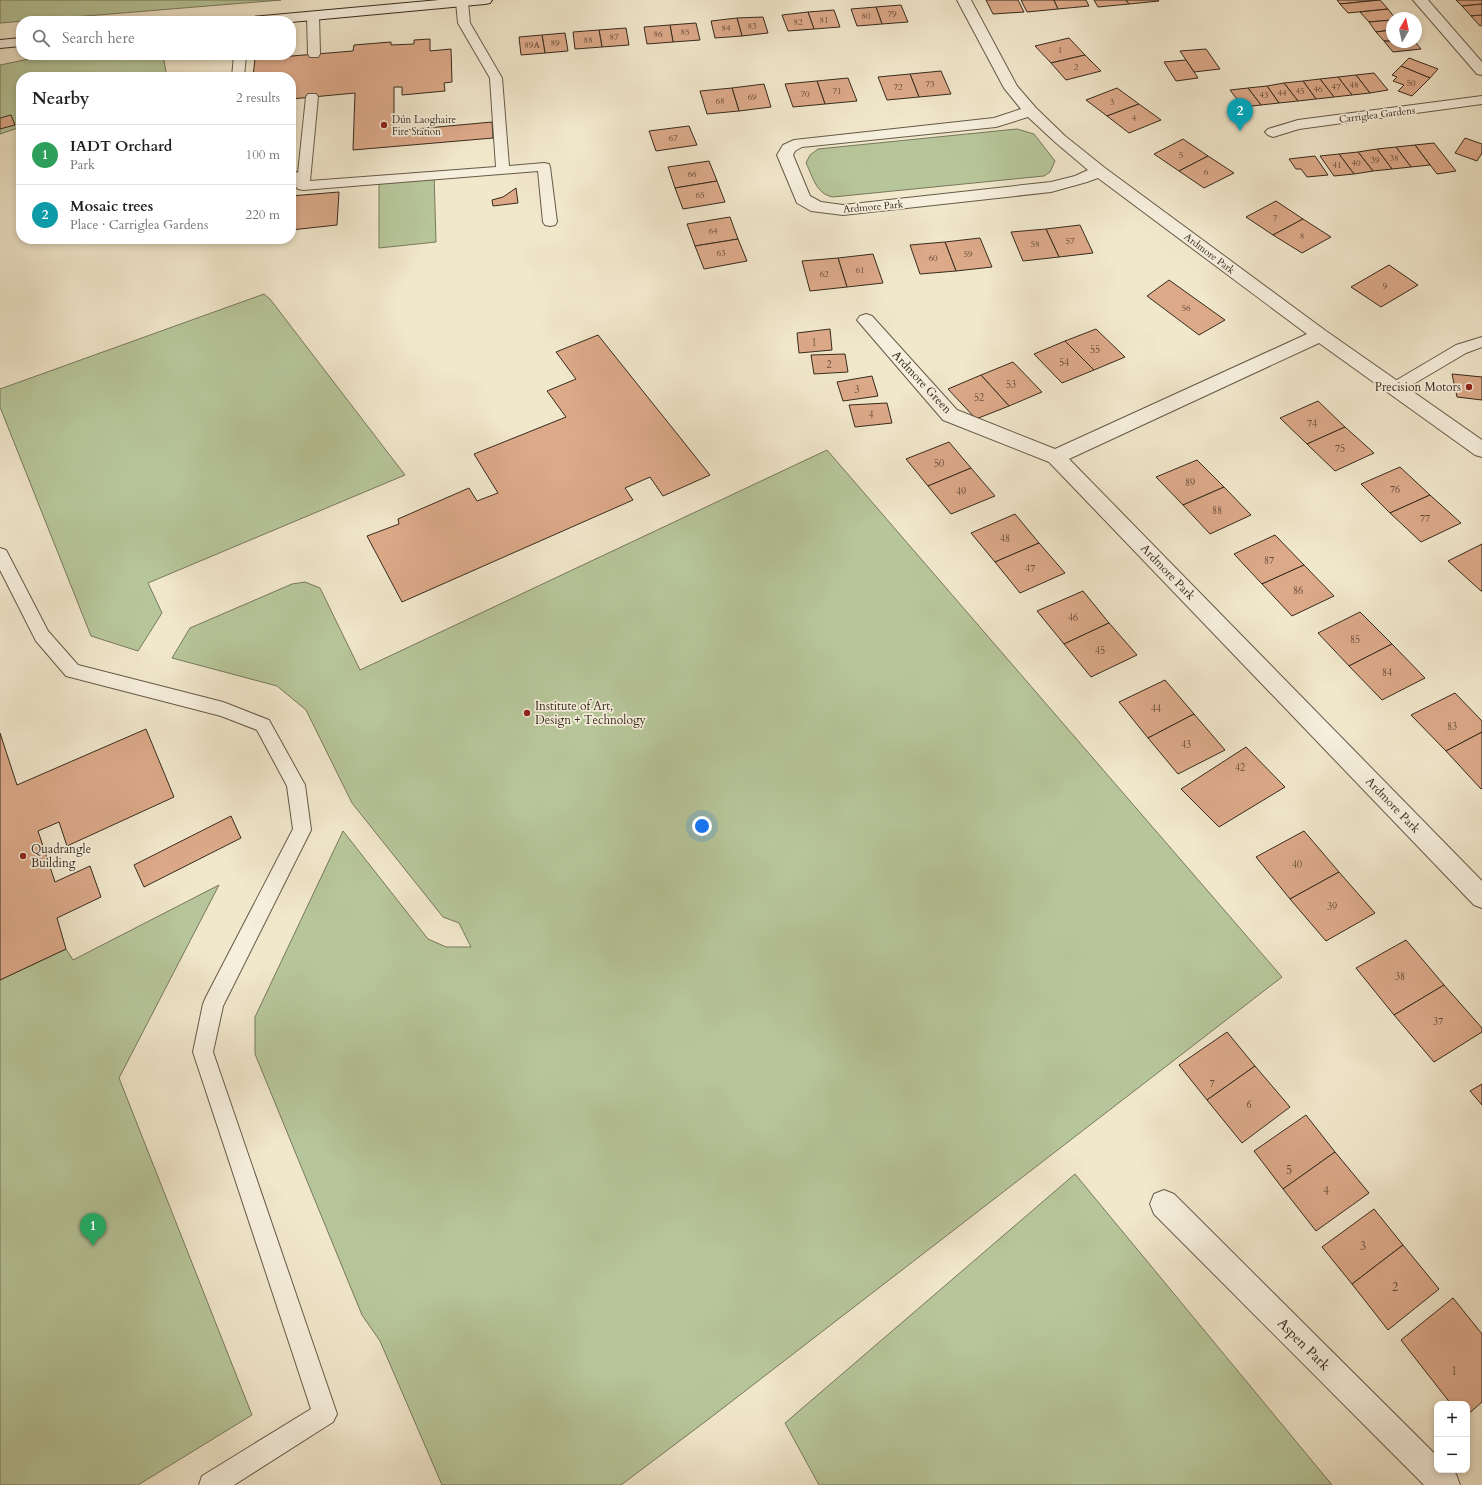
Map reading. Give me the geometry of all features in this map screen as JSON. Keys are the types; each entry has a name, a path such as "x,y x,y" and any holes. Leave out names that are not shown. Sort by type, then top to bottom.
{"street":[{"path":"296,17 407,3 485,0"},
{"name":"Ardmore Park","path":"964,0 1011,88 1031,111 1060,139 1099,171 1320,335 1482,450"},
{"path":"1420,0 1482,71"},
{"path":"0,44 16,42"},
{"name":"Carriglea Gardens","path":"1273,132 1298,125 1482,100"},
{"name":"Ardmore Park","path":"1031,111 996,122 799,143 788,148 785,155 803,199 817,207 843,210 1051,187 1081,179 1099,171"},
{"name":"Ardmore Green","path":"866,320 950,415 1056,457"},
{"path":"1056,457 1320,335"},
{"name":"Ardmore Park","path":"1056,457 1482,897"},
{"name":"Aspen Park","path":"1164,1204 1445,1485"}],"lane":[{"path":"462,2 464,23 496,78 502,170"},
{"path":"313,15 314,54"},
{"path":"238,72 240,60"},
{"path":"303,186 312,97"},
{"path":"303,186 544,167 550,222"},
{"path":"296,178 303,186"},
{"path":"1395,388 1461,349 1482,342"},
{"path":"0,554 42,636 72,671 223,709 263,725 296,785 302,830 213,1004 203,1052 325,1414 211,1485"}],"green space":[{"path":"0,0 281,0 86,16 16,16 16,22 0,23"},
{"path":"24,60 164,60 166,72 16,72 16,129 0,134 0,65"},
{"path":"1017,129 1034,134 1055,161 1050,172 1044,176 833,197 827,195 819,189 806,163 810,155 818,149"},
{"path":"434,173 436,242 379,248 379,177"},
{"path":"264,294 270,299 405,475 148,583 162,613 138,651 91,636 0,407 0,389"},
{"path":"827,450 1282,977 621,1485 442,1485 380,1341 362,1315 255,1054 255,1017 343,831 428,939 446,947 471,947 459,923 443,917 352,803 306,710 277,686 172,658 190,628 292,584 305,582 320,588 360,670"},
{"path":"219,885 119,1078 252,1415 138,1485 0,1485 0,980 66,949 73,960"},
{"path":"1075,1174 1332,1485 819,1485 785,1423"}],"building":[{"path":"986,0 1018,0 1024,12 993,14"},
{"path":"1021,0 1054,0 1058,9 1027,12"},
{"path":"1054,0 1086,0 1089,6 1058,9"},
{"path":"1094,0 1126,0 1129,4 1098,7"},
{"path":"1126,0 1158,0 1159,1 1129,4"},
{"path":"1337,0 1380,0 1340,4"},
{"path":"1380,0 1388,9 1348,13 1340,4"},
{"path":"1456,0 1482,0 1482,4 1462,6"},
{"path":"1482,4 1482,15 1471,16 1462,6"},
{"path":"901,5 908,22 882,24 876,7"},
{"path":"876,7 882,24 857,26 851,9"},
{"path":"1388,9 1390,12 1386,12 1386,21 1369,22 1360,12"},
{"path":"834,10 840,27 814,29 808,12"},
{"path":"808,12 814,29 788,31 782,15"},
{"path":"1482,15 1482,25 1480,26 1471,16"},
{"path":"763,17 768,33 742,36 737,18"},
{"path":"737,18 742,36 715,38 711,21"},
{"path":"1386,21 1386,31 1376,32 1369,22"},
{"path":"696,23 700,40 673,42 670,25"},
{"path":"670,25 673,42 647,44 644,27"},
{"path":"626,28 629,45 602,47 599,30"},
{"path":"599,30 602,47 575,49 573,32"},
{"path":"1386,31 1386,41 1384,41 1376,32"},
{"path":"565,33 568,51 545,53 542,35"},
{"path":"542,35 545,53 521,55 519,37"},
{"path":"1069,38 1085,55 1051,63 1035,46"},
{"path":"430,39 430,51 451,49 452,82 444,83 445,91 402,95 402,87 394,87 394,131 492,122 493,138 353,150 355,93 296,99 296,72 254,72 255,60 296,60 296,56 353,51 354,45 391,42 391,45 414,44 414,40"},
{"path":"1390,48 1421,49 1393,52"},
{"path":"1206,49 1220,69 1194,72 1180,51"},
{"path":"1085,55 1101,71 1066,80 1051,63"},
{"path":"1409,58 1438,69 1430,78 1401,66"},
{"path":"1186,60 1198,78 1176,81 1164,62"},
{"path":"1401,66 1430,78 1412,96 1398,91 1404,85 1393,81 1397,77 1392,75"},
{"path":"941,71 951,94 919,97 910,74"},
{"path":"1374,73 1388,90 1370,93 1356,75"},
{"path":"910,74 919,97 887,100 878,77"},
{"path":"1356,75 1370,93 1352,95 1338,77"},
{"path":"1338,77 1352,95 1334,97 1320,79"},
{"path":"848,78 857,101 825,104 817,81"},
{"path":"1320,79 1334,97 1316,99 1303,81"},
{"path":"817,81 825,104 793,107 785,84"},
{"path":"1303,81 1316,99 1298,101 1284,83"},
{"path":"1284,83 1298,101 1279,103 1267,86"},
{"path":"764,84 771,107 739,111 732,88"},
{"path":"1267,86 1279,103 1261,105 1248,88"},
{"path":"732,88 739,111 707,114 700,91"},
{"path":"1117,88 1139,104 1107,116 1086,100"},
{"path":"1248,88 1261,105 1243,107 1230,90"},
{"path":"1139,104 1161,120 1129,133 1107,116"},
{"path":"11,115 15,125 0,129 0,118"},
{"path":"689,126 697,145 656,151 649,131"},
{"path":"1465,138 1482,144 1482,153 1477,161 1455,153"},
{"path":"1183,139 1208,156 1179,171 1154,154"},
{"path":"1434,143 1456,171 1437,174 1415,145"},
{"path":"1415,145 1430,165 1411,167 1396,147"},
{"path":"1396,147 1411,167 1392,169 1377,149"},
{"path":"1377,149 1392,169 1373,171 1358,152"},
{"path":"1358,152 1373,171 1354,174 1339,154"},
{"path":"1339,154 1354,174 1334,176 1320,156"},
{"path":"1208,156 1234,173 1204,188 1179,171"},
{"path":"1315,156 1328,175 1307,177 1301,169 1296,169 1289,159"},
{"path":"709,161 717,181 675,188 668,167"},
{"path":"717,181 725,202 683,209 675,188"},
{"path":"516,188 518,203 493,206 492,200 503,197"},
{"path":"339,192 337,225 296,229 296,196"},
{"path":"1276,201 1303,219 1273,235 1246,217"},
{"path":"730,217 738,239 695,246 687,224"},
{"path":"1303,219 1331,237 1302,253 1273,235"},
{"path":"1080,225 1093,253 1059,257 1046,229"},
{"path":"1046,229 1059,257 1023,261 1011,232"},
{"path":"980,238 992,267 956,271 945,242"},
{"path":"738,239 747,261 704,269 695,246"},
{"path":"945,242 956,271 920,274 910,245"},
{"path":"873,254 883,283 847,287 838,258"},
{"path":"838,258 847,287 810,291 802,261"},
{"path":"1389,265 1418,285 1381,307 1351,287"},
{"path":"1169,280 1225,320 1199,335 1147,296"},
{"path":"830,329 832,350 799,353 797,333"},
{"path":"1096,329 1125,357 1094,370 1065,341"},
{"path":"598,335 710,475 663,496 650,477 625,488 633,500 402,602 367,536 399,524 398,519 469,488 477,501 498,493 474,454 566,417 547,391 576,379 556,352"},
{"path":"1065,341 1094,370 1062,383 1034,354"},
{"path":"845,354 848,372 814,374 811,355"},
{"path":"1013,362 1042,392 1009,406 981,375"},
{"name":"Precision Motors","path":"1452,374 1482,377 1482,400 1457,397"},
{"path":"981,375 1009,406 976,419 948,389"},
{"path":"872,376 878,396 843,401 837,382"},
{"path":"1318,401 1345,427 1307,444 1280,418"},
{"path":"887,403 892,423 855,427 849,405"},
{"path":"1345,427 1374,453 1335,471 1307,444"},
{"path":"949,442 971,468 928,486 906,459"},
{"path":"1197,460 1224,487 1183,505 1156,477"},
{"path":"1400,467 1430,495 1390,513 1361,484"},
{"path":"971,468 995,496 951,514 928,486"},
{"path":"1224,487 1251,515 1210,534 1183,505"},
{"path":"1430,495 1461,523 1421,542 1390,513"},
{"path":"1015,514 1039,543 995,562 971,533"},
{"path":"1275,535 1304,565 1262,584 1234,554"},
{"path":"1039,543 1065,573 1020,593 995,562"},
{"path":"1482,544 1482,591 1481,591 1448,561"},
{"path":"1304,565 1334,596 1292,616 1262,584"},
{"path":"1083,591 1109,623 1064,644 1037,611"},
{"path":"1360,612 1392,644 1349,666 1318,633"},
{"path":"1109,623 1137,655 1091,677 1064,644"},
{"path":"1392,644 1425,678 1382,700 1349,666"},
{"path":"1165,680 1194,714 1148,738 1119,702"},
{"path":"1455,693 1482,721 1482,732 1446,751 1411,715"},
{"path":"1194,714 1225,750 1178,774 1148,738"},
{"name":"Quadrangle Building","path":"146,729 174,797 67,846 59,822 38,831 55,882 90,866 101,897 57,918 66,949 0,980 0,733 17,785"},
{"path":"1482,732 1482,788 1481,789 1446,751"},
{"path":"1246,747 1285,787 1219,827 1181,789"},
{"path":"231,816 241,838 144,887 134,865"},
{"path":"1304,831 1339,872 1290,899 1256,857"},
{"path":"1339,872 1375,913 1326,941 1290,899"},
{"path":"1406,940 1444,985 1394,1015 1356,968"},
{"path":"1444,985 1482,1028 1482,1032 1434,1062 1394,1015"},
{"path":"1227,1032 1255,1066 1207,1100 1179,1065"},
{"path":"1255,1066 1290,1107 1242,1143 1207,1100"},
{"path":"1482,1084 1482,1105 1470,1091"},
{"path":"1306,1115 1335,1152 1283,1189 1254,1151"},
{"path":"1335,1152 1369,1193 1316,1231 1283,1189"},
{"path":"1374,1209 1403,1245 1352,1284 1322,1247"},
{"path":"1403,1245 1439,1289 1388,1330 1352,1284"},
{"path":"1453,1298 1482,1334 1482,1402 1470,1412 1470,1401 1449,1401 1401,1340"}],"place":[{"name":"Dún Laoghaire Fire Station","path":"384,125"},
{"name":"Mosaic trees","path":"1240,131"},
{"name":"Precision Motors","path":"1469,387"},
{"name":"Institute of Art, Design + Technology","path":"527,713"},
{"name":"Quadrangle Building","path":"23,856"},
{"name":"IADT Orchard","path":"93,1246"}]}
